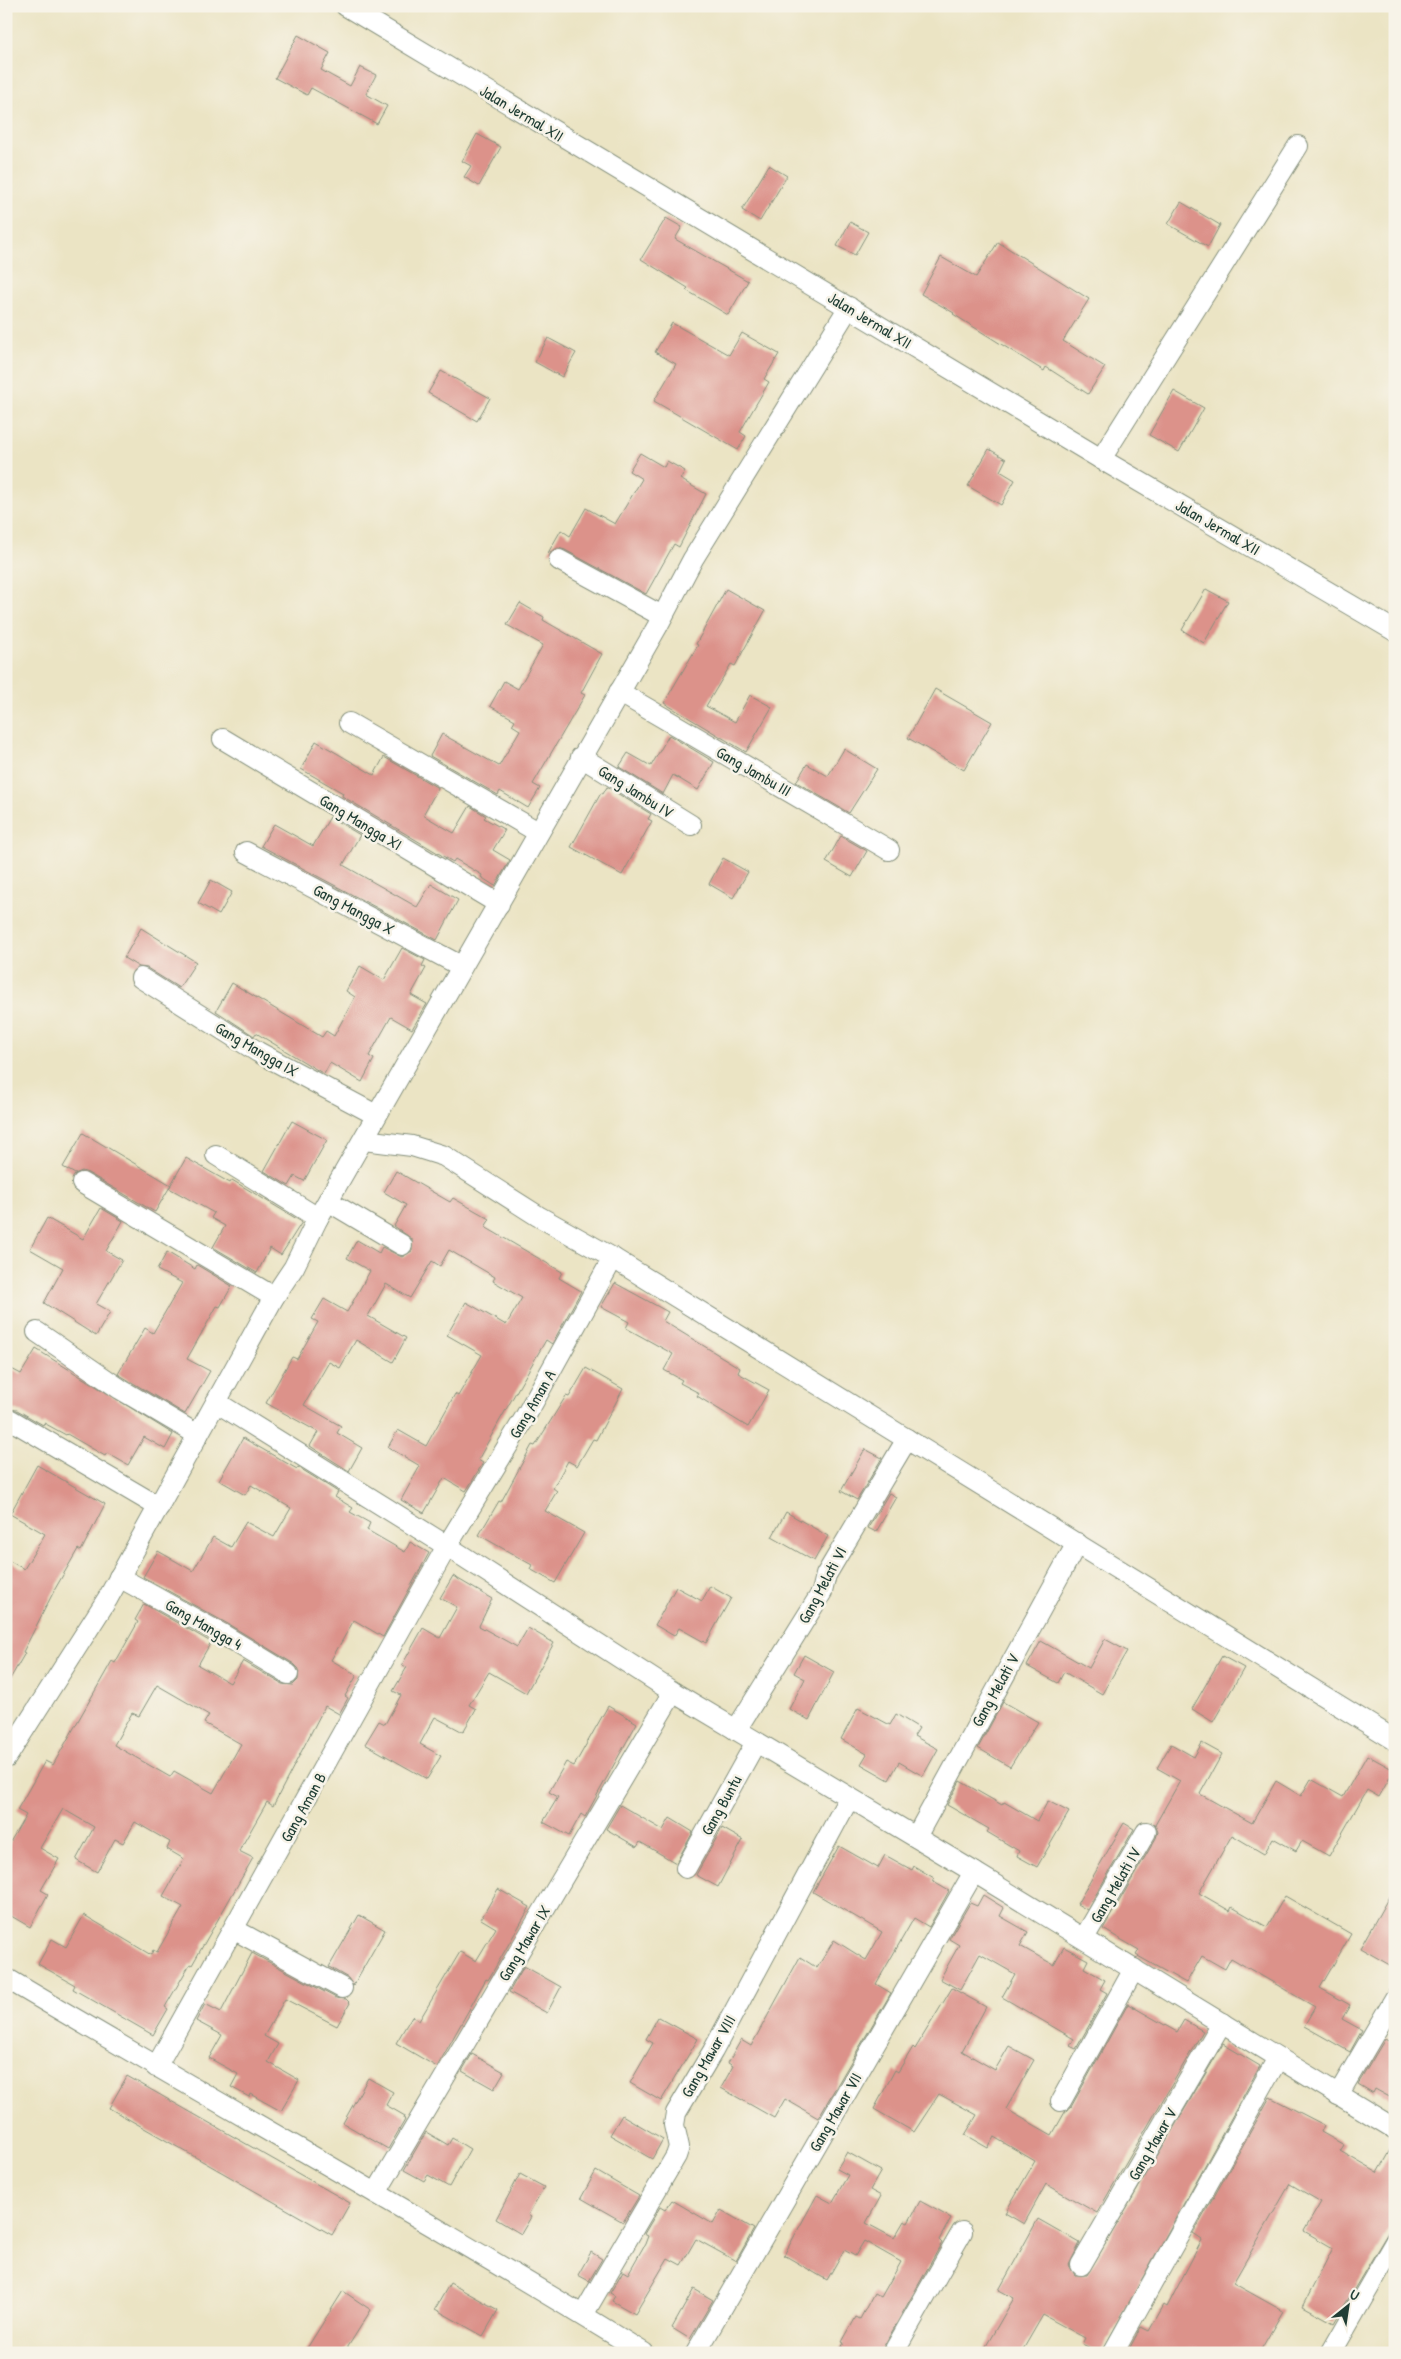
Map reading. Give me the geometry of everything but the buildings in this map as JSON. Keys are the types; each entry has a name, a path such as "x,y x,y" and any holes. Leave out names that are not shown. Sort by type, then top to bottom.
{"street":[{"name":"Jalan Jermal XII","path":"346,6 1101,459 1395,631"},
{"path":"1101,459 1298,146"},
{"path":"6,1758 120,1577 274,1297 294,1266 323,1210 364,1140 376,1115 619,692 693,559 849,307"},
{"path":"559,560 662,616"},
{"name":"Gang Jambu III","path":"619,692 889,850"},
{"path":"349,723 538,832"},
{"name":"Gang Mangga XI","path":"223,739 498,904"},
{"name":"Gang Jambu IV","path":"581,757 691,825"},
{"name":"Gang Mangga X","path":"246,852 461,966"},
{"name":"Gang Mangga IX","path":"141,978 258,1052 376,1115"},
{"path":"364,1140 412,1146 444,1156 538,1216 613,1258 1395,1740"},
{"path":"216,1155 323,1210 402,1245"},
{"path":"82,1183 274,1297"},
{"name":"Gang Aman A","path":"447,1546 524,1419 613,1258"},
{"path":"37,1332 106,1380 198,1435"},
{"path":"216,1402 447,1546 673,1692 1084,1938 1395,2129"},
{"path":"11,1420 159,1507"},
{"name":"Gang Melati VI","path":"736,1730 822,1592 826,1575 907,1439"},
{"name":"Gang Melati V","path":"916,1837 1077,1543"},
{"name":"Gang Aman B","path":"156,2068 235,1930 447,1546"},
{"name":"Gang Mangga 4","path":"120,1577 191,1616 288,1674"},
{"name":"Gang Mawar IX","path":"376,2193 673,1692"},
{"name":"Gang Buntu","path":"686,1868 756,1742"},
{"name":"Gang Mawar VIII","path":"583,2315 676,2156 679,2147 674,2125 680,2105 713,2051 849,1798"},
{"name":"Gang Melati IV","path":"1084,1938 1146,1832"},
{"name":"Gang Mawar VII","path":"696,2353 974,1872"},
{"path":"235,1930 342,1988"},
{"path":"1061,2100 1134,1969"},
{"path":"6,1978 156,2068 376,2193 644,2353"},
{"path":"1338,2095 1395,1998"},
{"name":"Gang Mawar V","path":"1082,2265 1222,2023"},
{"path":"1113,2353 1278,2058"},
{"path":"893,2353 962,2232"},
{"path":"1331,2353 1395,2242"}]}
